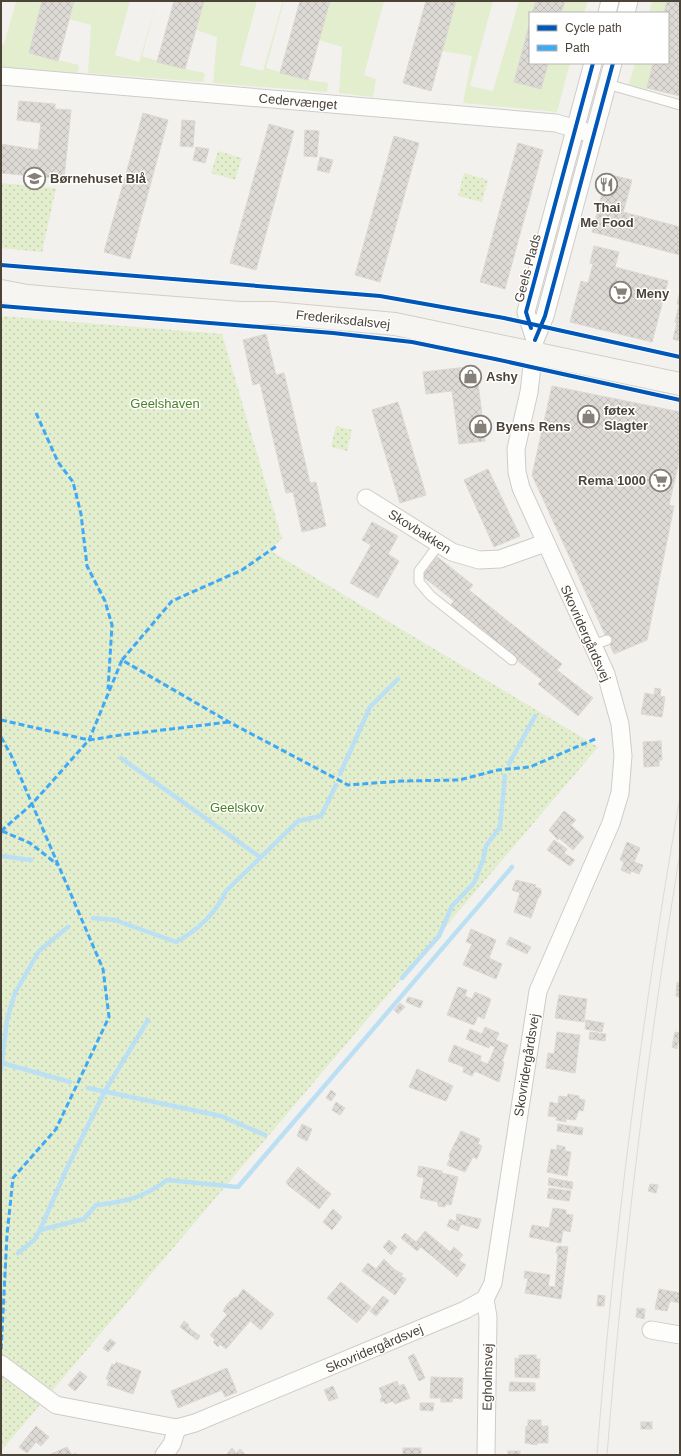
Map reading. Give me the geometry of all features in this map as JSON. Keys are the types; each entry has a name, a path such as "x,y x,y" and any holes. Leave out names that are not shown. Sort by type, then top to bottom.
{"street":[{"path":"607,12 610,1"},
{"path":"626,12 629,1"},
{"name":"Geels Plads","path":"534,347 526,312 593,64"},
{"path":"534,347 545,316 612,64"},
{"name":"Cedervænget","path":"1,76 556,123 593,134"},
{"name":"Frederiksdalsvej","path":"1,281 387,312 456,323 534,347 680,384"},
{"name":"Frederiksdalsvej","path":"1,291 27,296 85,301 240,313 274,313 380,322 680,373"},
{"name":"Skovridergårdsvej","path":"1,1364 56,1405 177,1428 195,1423 465,1310 485,1299 493,1283 538,991 611,823 620,793 623,756 620,724 606,674 600,642 545,543 521,488 517,472 516,449 529,392 534,347"},
{"name":"Skovbakken","path":"366,498 452,552 479,560 500,559 545,543"},
{"name":"Egholmsvej","path":"485,1299 488,1317 486,1455"},
{"path":"651,1330 680,1335"},
{"path":"164,1455 172,1444 177,1428"}],"lane":[{"path":"607,84 680,105"},
{"path":"439,544 419,571 419,582 431,596 512,660"}],"green space":[{"path":"16,1 42,1 29,53 79,65 78,73 1,67 1,44 4,45"},
{"path":"74,1 130,1 115,55 139,62 157,1 142,56 185,69 205,73 203,82 88,73 91,25 69,19"},
{"path":"204,1 257,1 240,65 263,71 284,1 266,68 308,80 328,83 327,92 213,83 217,37 196,30"},
{"path":"330,1 384,1 364,75 376,79 373,97 339,93 342,47 319,40"},
{"path":"456,1 493,1 470,86 493,91 519,1 536,1 532,12 529,12 529,26 514,82 540,89 548,64 570,64 557,112 463,103 472,56 442,51"},
{"path":"565,1 588,1 584,12 561,12"},
{"path":"652,1 667,1 664,12 649,12"},
{"path":"635,64 653,64 647,90 628,87"},
{"path":"218,151 242,158 235,180 211,173"},
{"path":"464,173 488,180 482,202 458,196"},
{"path":"1,183 56,188 42,252 1,248"},
{"name":"Geelskov","path":"1,316 222,334 282,539 269,550 598,747 1,1451 1,877 3,857 1,856"},
{"path":"336,426 352,430 347,451 331,447"}],"building":[{"path":"42,1 74,1 58,61 29,53"},
{"path":"174,1 204,1 185,69 157,62"},
{"path":"300,1 330,1 308,80 280,73"},
{"path":"426,1 456,1 431,91 403,83"},
{"path":"536,1 565,1 561,12 532,12"},
{"path":"667,1 680,1 680,96 647,88 653,64 669,64 669,12 664,12"},
{"path":"529,26 529,64 548,64 541,89 514,82"},
{"path":"19,101 55,104 55,109 71,110 64,179 1,173 1,144 38,150 41,123 17,120"},
{"path":"143,113 168,120 130,259 104,252"},
{"path":"182,120 195,121 193,147 180,146"},
{"path":"269,124 294,131 256,270 230,263"},
{"path":"305,130 319,131 317,157 304,156"},
{"path":"394,136 419,143 380,282 355,275"},
{"path":"518,143 543,150 505,289 480,282"},
{"path":"196,147 209,149 205,163 193,160"},
{"path":"320,157 333,160 329,173 317,170"},
{"path":"607,174 632,180 616,238 592,232"},
{"path":"623,212 680,227 680,255 616,238"},
{"path":"594,246 619,252 615,267 668,281 652,342 570,322 581,281 588,283 593,264 590,263"},
{"path":"680,291 680,341 673,339 677,323 675,322 679,305 677,304"},
{"path":"266,334 276,375 284,373 310,483 316,482 326,526 302,532 293,492 286,493 260,383 253,385 243,340"},
{"path":"476,366 485,441 459,444 452,391 426,394 423,372"},
{"path":"552,386 680,412 680,457 669,505 674,506 647,640 614,654 532,475"},
{"path":"398,402 426,495 400,503 372,410"},
{"path":"488,469 520,536 494,547 464,480"},
{"path":"372,522 398,536 388,554 399,561 378,598 350,583 371,545 362,540"},
{"path":"436,556 473,585 469,590 562,664 557,670 593,698 578,716 538,684 542,680 449,607 454,601 421,575"},
{"path":"655,688 661,689 660,696 665,697 662,717 641,714 645,693 654,695"},
{"path":"661,741 662,760 659,760 659,766 644,767 643,742"},
{"path":"564,811 576,820 571,825 584,837 573,850 559,838 558,840 549,830"},
{"path":"554,840 567,849 564,853 575,860 570,866 547,850"},
{"path":"627,842 640,848 634,862 643,865 639,874 631,871 630,874 621,870 624,862 620,860"},
{"path":"516,880 536,885 535,887 541,889 541,895 538,898 531,918 514,912 520,893 512,890"},
{"path":"471,929 496,940 489,958 502,964 496,979 463,965 472,944 466,942"},
{"path":"510,937 531,947 527,954 506,944"},
{"path":"677,982 680,983 680,998 676,996"},
{"path":"458,987 467,990 465,996 472,999 475,992 491,999 484,1019 478,1016 474,1025 447,1015"},
{"path":"559,995 587,999 584,1022 555,1018"},
{"path":"408,997 423,1001 420,1008 406,1002"},
{"path":"400,1003 405,1007 398,1014 394,1010"},
{"path":"586,1020 604,1023 602,1032 585,1029"},
{"path":"485,1027 499,1033 496,1040 508,1045 502,1062 504,1062 499,1082 475,1071 472,1076 463,1072 464,1067 448,1061 454,1045 481,1056 480,1061 488,1064 495,1047 490,1045 489,1048 466,1039 470,1029 482,1034"},
{"path":"557,1032 580,1035 575,1073 546,1068 548,1053 554,1054"},
{"path":"590,1032 606,1034 605,1041 589,1039"},
{"path":"675,1032 680,1033 677,1049 672,1047"},
{"path":"417,1069 453,1086 446,1101 409,1087"},
{"path":"331,1090 336,1094 331,1101 326,1098"},
{"path":"568,1094 579,1096 579,1099 585,1100 583,1111 579,1110 575,1120 566,1119 566,1122 556,1120 557,1117 548,1116 550,1102 558,1104 559,1096 567,1097"},
{"path":"336,1102 345,1108 340,1115 332,1110"},
{"path":"302,1124 312,1129 307,1141 297,1136"},
{"path":"558,1124 583,1128 582,1135 557,1131"},
{"path":"461,1131 480,1139 478,1144 482,1146 477,1159 473,1157 465,1172 447,1165 450,1158 449,1155"},
{"path":"557,1145 565,1147 565,1151 571,1152 567,1176 547,1172 551,1149 557,1150"},
{"path":"419,1166 442,1171 442,1173 458,1177 451,1205 446,1204 445,1207 438,1206 438,1202 420,1198 424,1178 417,1176"},
{"path":"298,1167 331,1194 319,1209 286,1182"},
{"path":"549,1178 573,1182 572,1189 548,1185"},
{"path":"650,1184 658,1185 656,1193 648,1191"},
{"path":"549,1188 571,1191 569,1201 547,1198"},
{"path":"553,1208 566,1210 566,1214 573,1215 570,1232 563,1230 561,1243 529,1237 532,1225 549,1228"},
{"path":"333,1209 342,1217 332,1230 323,1222"},
{"path":"457,1214 481,1219 478,1229 461,1224 458,1231 447,1226 450,1219 460,1224 460,1222 456,1221"},
{"path":"425,1231 450,1252 454,1247 463,1255 459,1260 466,1265 457,1277 421,1247 417,1251 401,1238 405,1233 416,1242"},
{"path":"389,1240 397,1247 391,1255 383,1247"},
{"path":"557,1247 568,1247 561,1299 525,1293 528,1278 524,1278 525,1271 550,1275 548,1286 555,1287 558,1253 556,1253"},
{"path":"384,1259 395,1270 403,1274 401,1276 406,1279 395,1295 362,1271 368,1263 376,1269"},
{"path":"341,1282 371,1307 357,1323 327,1298"},
{"path":"243,1289 274,1314 261,1330 250,1321 226,1349 220,1344 218,1347 213,1342 215,1340 210,1335 227,1315 223,1311 227,1304 235,1297 237,1298"},
{"path":"659,1289 680,1293 680,1303 670,1301 667,1311 655,1309"},
{"path":"598,1295 605,1296 604,1306 597,1306"},
{"path":"383,1296 389,1301 376,1316 370,1311"},
{"path":"637,1308 645,1309 644,1319 636,1317"},
{"path":"184,1321 189,1325 188,1327 200,1336 197,1340 180,1327"},
{"path":"110,1339 116,1343 108,1352 103,1348"},
{"path":"414,1354 425,1378 419,1381 408,1357"},
{"path":"519,1355 536,1355 536,1359 540,1359 539,1378 515,1377 515,1358 519,1359"},
{"path":"116,1362 141,1371 133,1394 107,1385 109,1380 106,1379 112,1364 115,1365"},
{"path":"227,1368 237,1392 225,1397 222,1390 178,1408 171,1391"},
{"path":"80,1371 87,1377 75,1391 68,1385"},
{"path":"431,1377 463,1378 462,1399 453,1398 452,1402 441,1402 441,1398 430,1398"},
{"path":"397,1381 399,1386 404,1384 410,1398 395,1404 393,1401 385,1404 384,1401 381,1402 380,1399 382,1397 379,1388"},
{"path":"510,1382 535,1383 535,1391 509,1391"},
{"path":"333,1386 338,1398 329,1401 324,1390"},
{"path":"420,1403 434,1403 433,1411 420,1410"},
{"path":"528,1420 541,1420 541,1426 548,1426 548,1443 537,1443 537,1445 525,1443 526,1426 528,1426"},
{"path":"641,1422 652,1422 652,1429 641,1429"},
{"path":"36,1426 49,1437 41,1446 36,1442 27,1453 19,1447"},
{"path":"67,1447 72,1455 49,1455"},
{"path":"232,1448 236,1453 240,1449 246,1455 226,1455"},
{"path":"403,1448 421,1448 421,1455 403,1455"},
{"path":"508,1451 520,1451 520,1455 508,1455"}],"waterway":[{"path":"340,774 370,707 398,679"},
{"path":"509,764 535,716"},
{"path":"121,758 260,857"},
{"path":"402,978 439,936 452,906 474,883 483,860 486,846 500,827 505,776"},
{"path":"93,918 115,920 176,942 184,938 206,920 222,899 226,891 298,821 321,816 336,785"},
{"path":"1,856 31,860"},
{"path":"18,1253 34,1240 40,1230 84,1219 96,1205 125,1201 142,1195 167,1180 238,1187 512,867"},
{"path":"1,1070 7,1020 15,993 39,951 68,927"},
{"path":"40,1230 67,1168 105,1091 148,1020"},
{"path":"2,1063 70,1082"},
{"path":"88,1088 221,1116 265,1135"}],"tram line":[{"path":"597,1455 612,1290 631,1125 653,961 680,797"},
{"path":"607,1455 613,1379 637,1153 657,1003 680,853"}],"marked path":[{"path":"36,413 58,462 73,482 81,514 87,566 105,601 112,625 108,689"},
{"path":"122,660 172,601 242,570 278,545"},
{"path":"1,831 32,804 89,740 122,660 229,722 348,785 402,781 459,780 498,770 530,767 595,739"},
{"path":"1,720 89,740 229,722"},
{"path":"1,737 11,755 103,969 109,1017 56,1129 13,1178 7,1235 1,1352"},
{"path":"2,831 30,843 58,865"}],"cycle path":[{"path":"531,328 526,312 593,64"},
{"path":"535,340 545,316 613,64"},
{"path":"1,265 380,296 504,318 680,357"},
{"path":"1,306 333,333 412,342 680,400"}],"place":[{"name":"Børnehuset Blå","path":"34,178"},
{"name":"Thai Me Food","path":"607,185"},
{"name":"Meny","path":"620,293"},
{"name":"Ashy","path":"470,376"},
{"name":"føtex Slagter","path":"588,417"},
{"name":"Byens Rens","path":"480,426"},
{"name":"Rema 1000","path":"661,480"}],"park label":[{"name":"Geelshaven","path":"165,403"}]}
